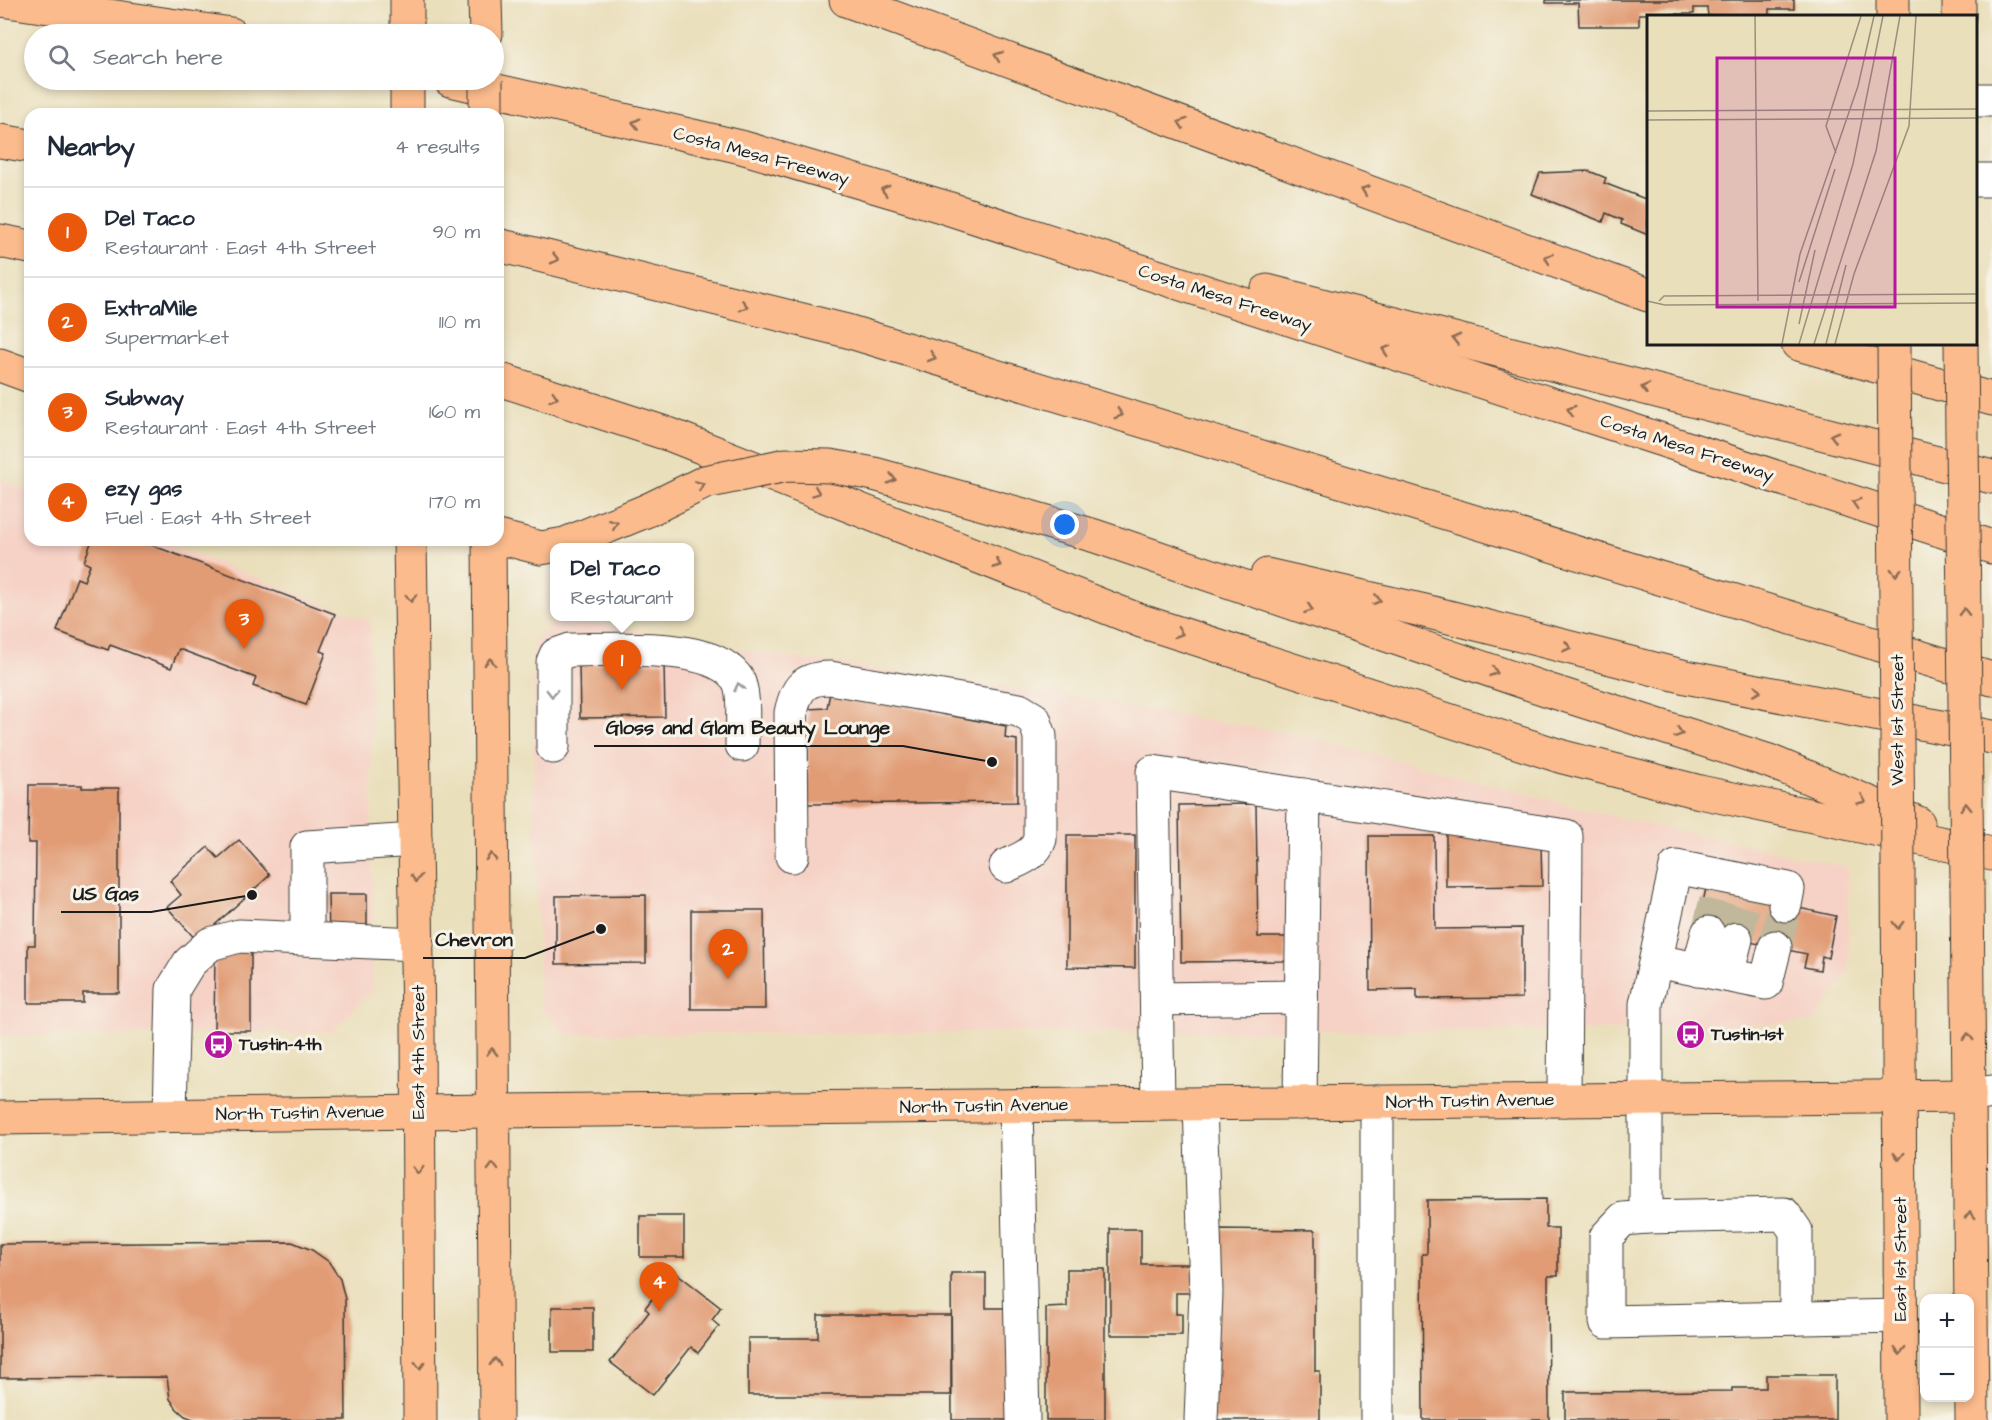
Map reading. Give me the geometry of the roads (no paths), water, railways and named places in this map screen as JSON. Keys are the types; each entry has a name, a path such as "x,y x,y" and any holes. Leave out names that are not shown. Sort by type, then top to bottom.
{"main road":[{"path":"1,0 163,24"},
{"path":"407,0 407,24"},
{"path":"485,0 486,24"},
{"path":"846,0 1647,295"},
{"path":"407,90 407,108"},
{"path":"486,90 486,108"},
{"name":"Costa Mesa Freeway","path":"493,90 741,147 941,206 1992,547"},
{"path":"0,141 24,145"},
{"path":"941,206 1992,477"},
{"path":"0,241 24,247"},
{"path":"504,246 847,332 1992,679"},
{"path":"1802,345 1992,399"},
{"name":"West 1st Street","path":"1894,345 1899,1097"},
{"path":"1961,345 1967,886 1980,1094 1981,1259 1972,1420"},
{"path":"0,365 24,374"},
{"path":"504,381 671,435 1141,621 1563,757 1700,792 1992,854"},
{"path":"568,543 648,510 705,482 786,465 830,466 874,474 1095,536 1548,690 1769,761 1992,854"},
{"path":"1095,536 1421,610 1686,677 1992,737"},
{"path":"504,538 542,548 550,547"},
{"name":"East 4th Street","path":"410,546 417,944 420,1420"},
{"path":"489,546 496,1420"},
{"name":"North Tustin Avenue","path":"0,1118 1899,1097 1980,1094"},
{"name":"East 1st Street","path":"1899,1097 1901,1420"}],"lane":[{"path":"553,747 553,662 556,655 570,650 685,652 726,668 736,677 741,688 742,745"},
{"path":"792,856 791,713 795,696 803,685 816,678 830,678 1018,710 1034,719 1040,736 1040,839 1033,853 1006,866"},
{"path":"1158,1104 1153,771 1566,836 1564,1100"},
{"path":"1300,1103 1304,795"},
{"path":"307,939 307,847 415,840"},
{"path":"1646,1217 1646,1004 1676,867 1733,886 1788,889 1785,905"},
{"path":"170,1115 173,989 189,963 210,944 239,936 417,944"},
{"path":"1713,972 1722,936"},
{"path":"1656,961 1766,983 1775,947"},
{"path":"1156,999 1302,997"},
{"path":"1377,1102 1377,1420"},
{"path":"1200,1104 1206,1292 1201,1420"},
{"path":"1016,1106 1023,1420"},
{"path":"1796,1318 1796,1231 1784,1214 1623,1219 1606,1237 1605,1322 1900,1316"}],"tunnel":[{"path":"1708,933 1718,891"},
{"path":"1736,939 1746,897"},
{"path":"1775,947 1785,905"}],"place":[{"name":"Subway","path":"244,649"},
{"name":"Del Taco","path":"622,690"},
{"name":"Gloss and Glam Beauty Lounge","path":"992,762"},
{"name":"US Gas","path":"252,895"},
{"name":"Chevron","path":"601,929"},
{"name":"ExtraMile","path":"728,979"},
{"name":"Tustin-1st","path":"1690,1034"},
{"name":"Tustin-4th","path":"218,1044"},
{"name":"ezy gas","path":"659,1312"}]}
